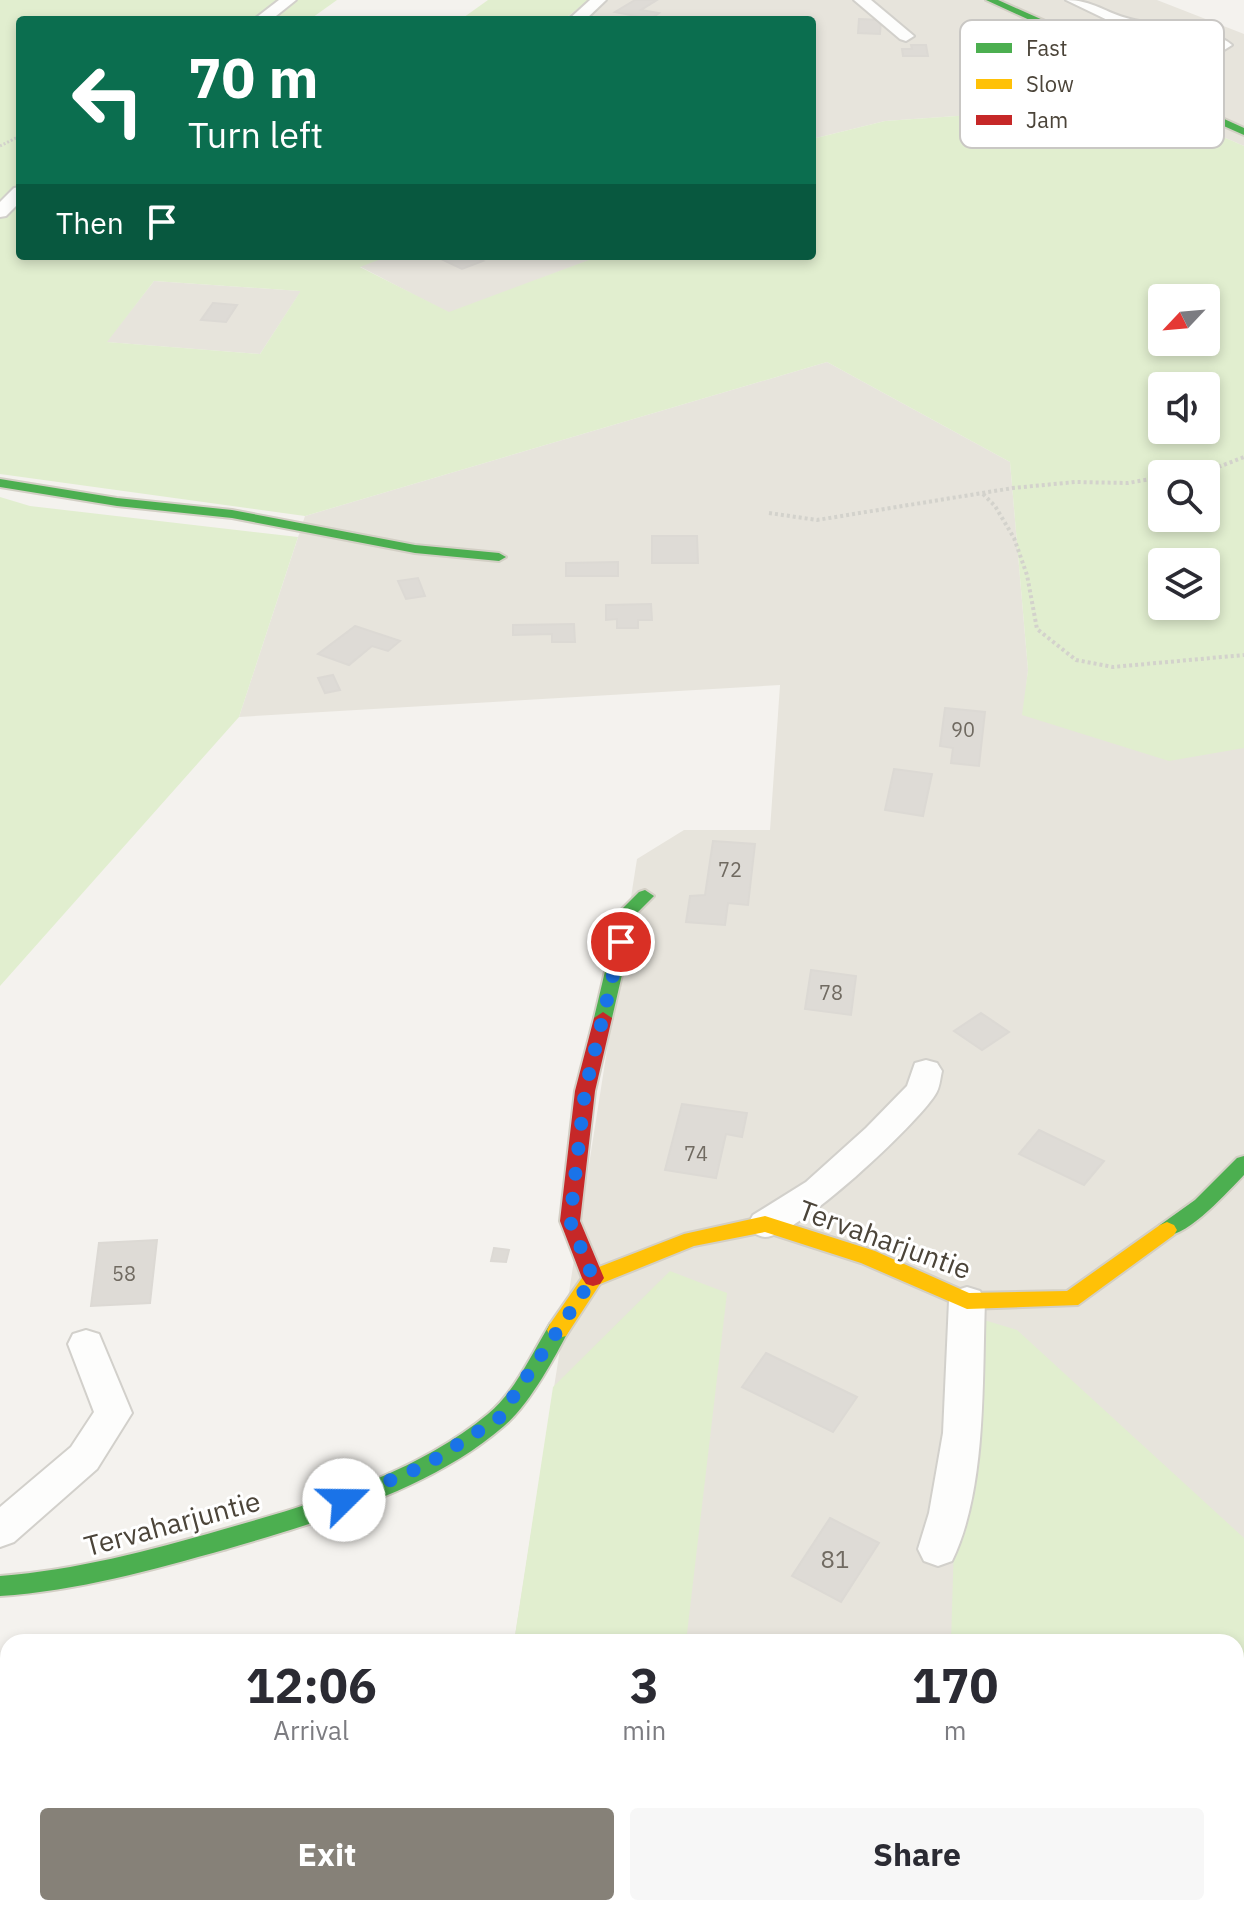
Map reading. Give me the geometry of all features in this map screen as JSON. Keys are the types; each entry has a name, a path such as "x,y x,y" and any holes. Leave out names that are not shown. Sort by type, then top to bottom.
{"street":[{"path":"267,16 289,0"},
{"path":"581,16 599,0"},
{"path":"861,0 906,36"},
{"path":"990,0 1035,20"},
{"path":"1073,0 1118,20"},
{"path":"1224,123 1244,132"},
{"path":"0,212 16,196"},
{"path":"0,483 117,502 232,514 415,549 499,557"},
{"path":"593,1278 570,1221 585,1091 628,912 645,896"},
{"path":"765,1224 818,1191 878,1136 922,1090 926,1071"},
{"name":"Tervaharjuntie","path":"0,1586 110,1571 222,1540 298,1518 426,1465 499,1418 593,1278 691,1239 765,1224 868,1257 967,1301 1071,1299 1202,1205 1244,1163"},
{"path":"938,1549 948,1513 962,1433 967,1301"},
{"path":"0,1530 84,1458 113,1413 86,1344"}],"path":[{"path":"1220,466 1244,457"},
{"path":"769,513 817,520 982,493 1075,482 1128,483 1148,479"},
{"path":"982,493 994,503 1011,534 1034,594 1037,629 1079,661 1100,666 1167,664 1244,655"}],"shaded area":[{"path":"589,0 1157,0 1208,20 960,20 960,116 885,121 816,138 816,16 568,16"},
{"path":"1224,26 1244,34 1244,146 1224,137"},
{"path":"377,260 590,260 449,313 359,266"},
{"path":"154,281 301,291 260,354 106,342"},
{"path":"827,362 1010,462 1028,670 1026,688 1244,669 1244,1634 515,1634 637,859 684,830 770,830 780,685 239,717 305,516"}],"green space":[{"path":"0,0 337,0 315,16 16,16 16,260 378,260 360,267 449,312 589,260 816,260 816,138 885,121 960,116 960,148 1224,148 1224,137 1244,146 1244,748 1169,761 1022,715 1028,670 1010,462 827,362 305,516 0,474","holes":["154,281 300,291 260,354 107,342"]},
{"path":"488,0 589,0 568,16 466,16"},
{"path":"0,497 30,506 298,537 239,717 0,986"},
{"path":"670,1271 727,1293 687,1634 515,1634 553,1387"},
{"path":"961,1313 1017,1330 1244,1538 1244,1634 951,1634"}],"building":[{"path":"635,0 657,0 641,10 659,13 655,16 636,16 615,12"},
{"path":"859,19 881,20 880,34 858,33"},
{"path":"911,45 926,45 928,56 903,56 902,49 912,49"},
{"path":"443,260 483,261 462,269"},
{"path":"213,303 237,305 226,322 201,320"},
{"path":"652,536 697,536 698,563 652,563"},
{"path":"618,562 618,576 566,576 566,563"},
{"path":"418,578 425,596 406,599 398,581"},
{"path":"651,604 652,620 638,620 638,628 617,628 617,619 606,620 606,605"},
{"path":"574,624 575,642 552,642 552,634 513,635 513,625"},
{"path":"355,626 400,641 388,651 372,646 349,665 318,654"},
{"path":"333,675 340,690 325,693 318,678"},
{"path":"945,708 985,712 979,766 951,763 953,748 940,746"},
{"path":"894,769 932,774 923,816 885,810"},
{"path":"713,841 755,844 748,905 728,903 725,925 686,922 690,896 705,895"},
{"path":"811,970 856,976 851,1015 805,1009"},
{"path":"981,1013 1009,1032 982,1050 954,1031"},
{"path":"682,1104 747,1113 742,1137 726,1134 716,1178 665,1170"},
{"path":"1039,1130 1104,1161 1084,1185 1019,1154"},
{"path":"157,1240 150,1303 91,1306 99,1243"},
{"path":"494,1248 509,1250 506,1262 491,1261"},
{"path":"766,1353 857,1397 833,1432 742,1387"},
{"path":"830,1518 879,1543 841,1602 792,1576"}],"traffic: fast":[{"path":"990,0 1035,20"},
{"path":"1224,123 1244,132"},
{"path":"0,483 117,502 232,514 415,549 499,557"},
{"path":"603,1018 628,912 645,896"},
{"path":"1167,1230 1202,1205 1244,1163"},
{"path":"0,1586 79,1577 157,1559 283,1522 395,1480 464,1443 496,1420 519,1391 558,1330"}],"traffic: slow":[{"path":"558,1330 593,1278 691,1239 765,1224 868,1257 967,1301 1071,1299 1167,1230"}],"traffic: jam":[{"path":"593,1278 570,1221 585,1091 603,1018"}],"route":[{"path":"344,1500 426,1465 499,1418 593,1278 570,1221 585,1091 621,942"}]}
